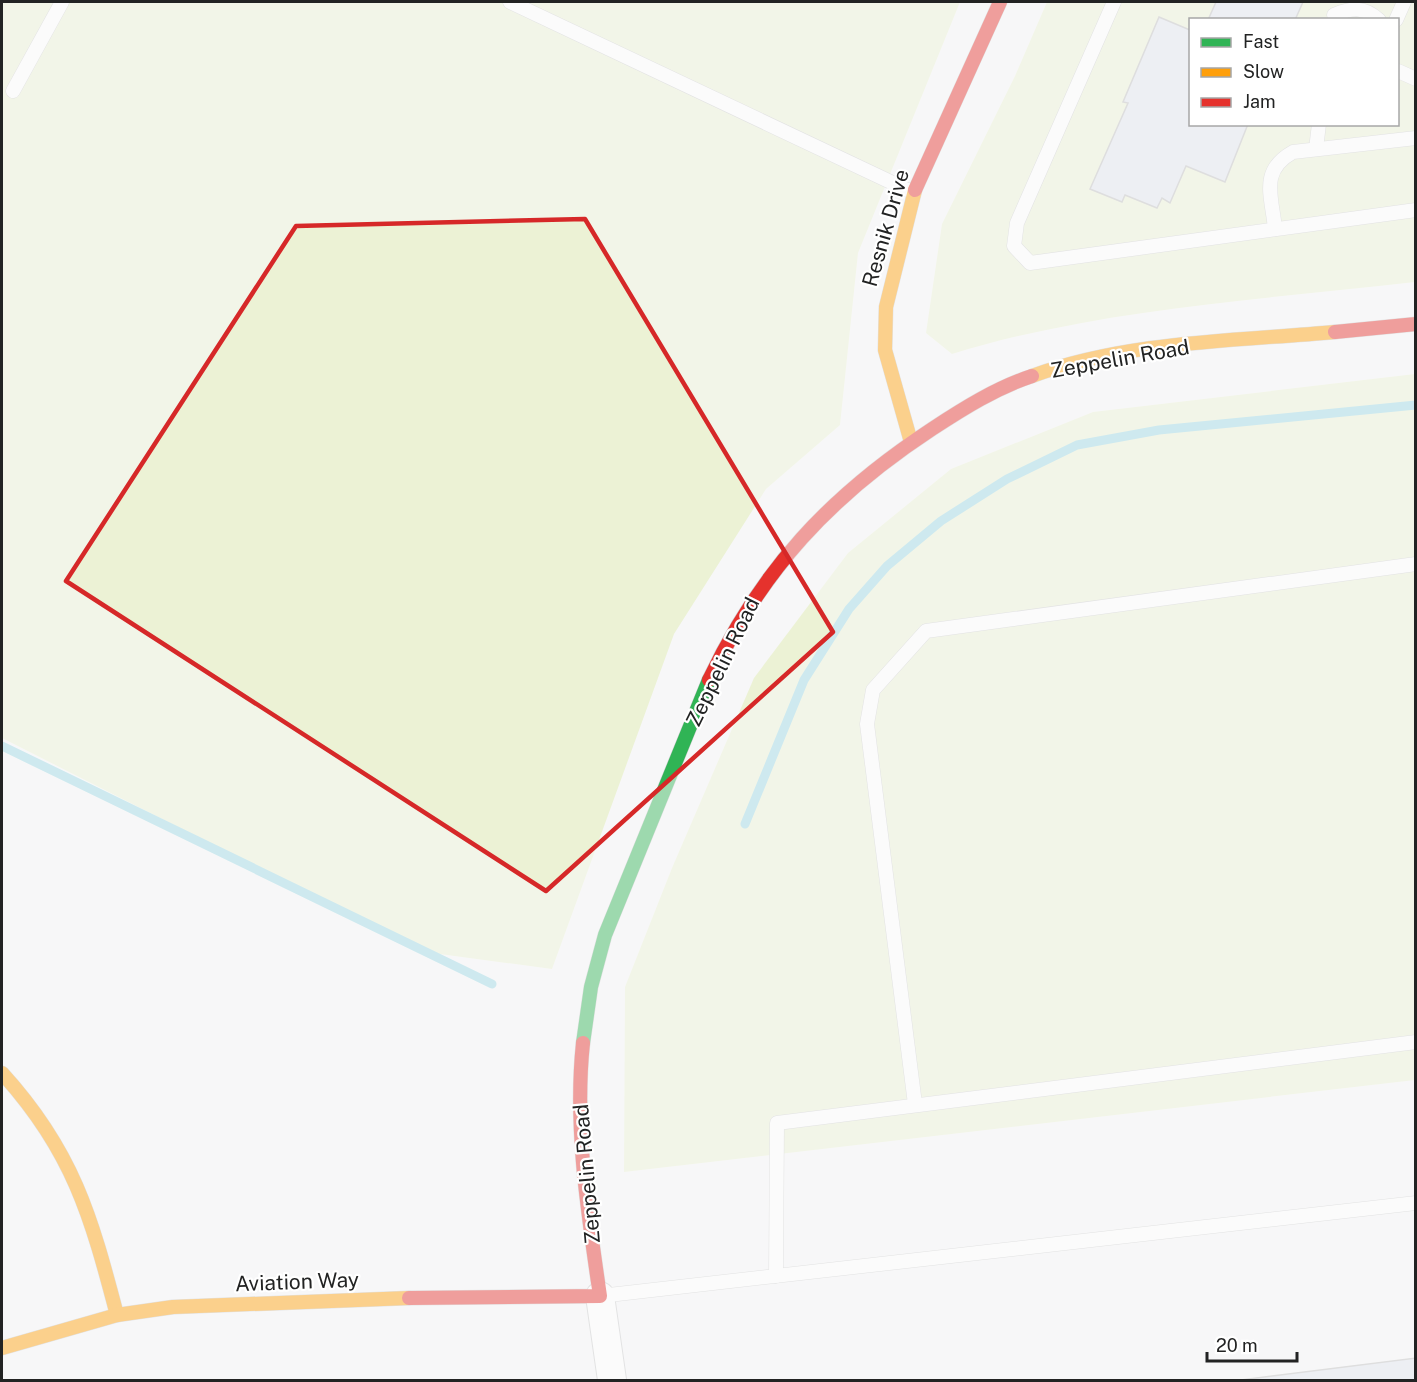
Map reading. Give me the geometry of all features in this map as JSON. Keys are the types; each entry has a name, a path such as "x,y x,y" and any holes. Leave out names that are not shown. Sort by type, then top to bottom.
{"street":[{"name":"Resnik Drive","path":"911,442 885,350 886,307 914,194 1000,2"},
{"name":"Zeppelin Road","path":"612,1380 581,1160 579,1110 586,1016 594,969 610,918 714,672 746,609 778,562 857,480 911,442 971,405 1026,377 1076,362 1144,350 1416,324"},
{"path":"2,1073 41,1120 72,1170 91,1215 117,1315"},
{"name":"Aviation Way","path":"2,1348 117,1315 173,1307 375,1299 600,1296"}],"lane":[{"path":"14,91 62,2"},
{"path":"510,2 914,194"},
{"path":"1114,2 1017,224 1014,246 1030,263 1416,210"},
{"path":"1397,18 1404,2"},
{"path":"1342,9 1369,11 1377,18"},
{"path":"1399,71 1416,79"},
{"path":"1316,149 1318,126"},
{"path":"1275,229 1270,175 1280,159 1293,152 1416,138"},
{"path":"915,1104 867,724 873,690 926,631 1416,564"},
{"path":"776,1276 777,1123 1416,1042"},
{"path":"600,1296 1416,1203"}],"highlighted area":[{"path":"585,219 833,632 546,891 66,581 296,226"}],"green space":[{"path":"2,2 960,2 858,253 840,425 766,489 674,634 552,969 425,952 2,738"},
{"path":"1047,2 1415,2 1415,282 1123,316 1008,338 952,354 926,333 942,224 1015,76"},
{"path":"1415,374 1415,1080 624,1172 625,987 672,868 754,678 848,553 951,469 1093,412"}],"building":[{"path":"1216,2 1303,2 1296,18 1209,18"},
{"path":"1159,17 1189,30 1189,126 1247,126 1225,182 1186,166 1170,203 1162,198 1157,208 1125,195 1122,202 1090,189 1128,103 1123,102"},
{"path":"1416,1358 1416,1380 1241,1380"}],"waterway":[{"path":"745,824 804,680 849,609 887,566 941,521 1007,479 1077,445 1159,430 1416,405"},
{"path":"2,746 492,984"}],"traffic: fast":[{"path":"583,1043 591,987 605,935 709,680"}],"traffic: slow":[{"path":"911,442 885,350 886,307 915,190"},
{"path":"1032,376 1068,364 1144,349 1335,332"},
{"path":"2,1073 26,1102 63,1158 88,1215 117,1315"},
{"path":"2,1348 117,1315 173,1307 409,1298"}],"traffic: jam":[{"path":"915,190 1000,2"},
{"path":"1335,332 1416,324"},
{"path":"709,680 729,640 751,604 802,538 830,509 861,481 932,429 968,406 1032,376"},
{"path":"409,1298 600,1296 581,1138 583,1043"}]}
